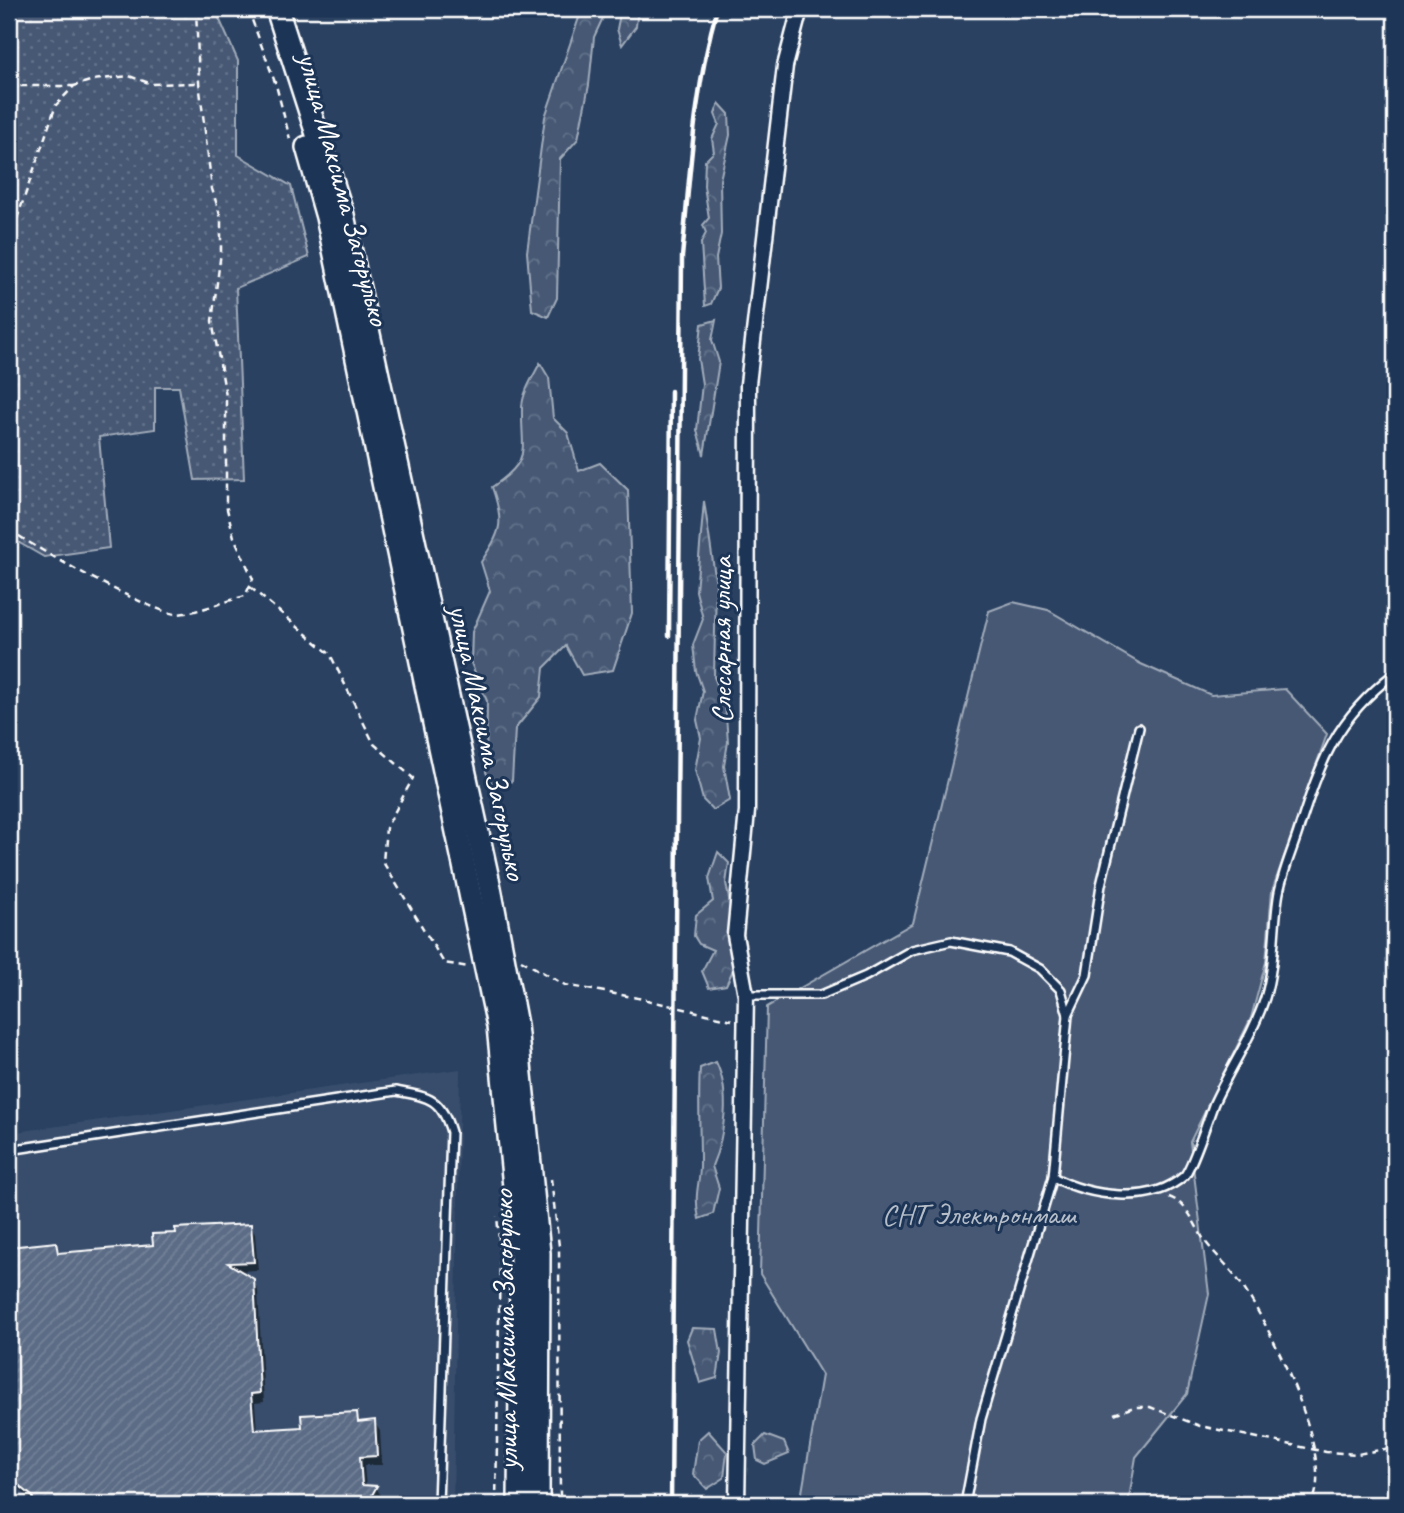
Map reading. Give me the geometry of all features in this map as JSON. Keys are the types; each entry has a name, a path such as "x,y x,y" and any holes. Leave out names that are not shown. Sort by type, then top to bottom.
{"main road":[{"name":"улица Максима Загорулько","path":"262,9 286,76 327,217 498,1026 521,1257 519,1504"},
{"name":"улица Максима Загорулько","path":"277,9 343,215 490,888 516,1025 538,1253 538,1504"}],"street":[{"name":"Слесарная улица","path":"737,1504 746,995 735,935 747,811 748,384 785,66 800,9"}],"lane":[{"path":"1053,1177 1075,1189 1109,1194 1156,1192 1186,1175 1223,1084 1265,999 1274,957 1279,889 1315,776 1335,734 1366,696 1395,673"},
{"path":"965,1504 981,1419 1053,1177 1068,1015 1087,975 1101,885 1139,728"},
{"path":"746,995 821,995 866,976 912,950 951,941 1009,952 1040,969 1061,989 1068,1015"},
{"path":"9,1150 396,1091 426,1096 445,1111 451,1132 438,1504"}],"path":[{"path":"9,529 27,544 110,586 176,614 245,596 253,579 250,565 234,537 226,505 226,396 212,320 221,252 221,218 212,189 199,82 195,9"},
{"path":"248,9 276,85 293,149"},
{"path":"9,90 20,86 74,86 93,80 129,76 152,84 199,82"},
{"path":"9,242 56,105 74,86"},
{"path":"249,587 330,654 374,744 413,778 386,828 383,862 444,963 472,967 470,955"},
{"path":"520,960 565,985 638,998 745,1024"},
{"path":"1156,1192 1183,1203 1207,1244 1234,1274 1254,1307 1311,1428 1315,1448 1317,1495 1311,1504"},
{"path":"496,1504 500,1250 497,1209"},
{"path":"1114,1414 1134,1407 1150,1407 1200,1426 1358,1454 1395,1447"}],"shaded area":[{"path":"460,1069 453,1504 9,1504 9,1133"}],"green space":[{"path":"9,9 215,9 238,61 238,155 291,186 309,257 236,288 244,479 195,480 179,387 155,387 155,429 99,437 109,548 44,557 9,537"},
{"path":"582,9 607,9 594,37 589,85 578,139 560,159 557,298 548,317 532,310 527,252 545,117"},
{"path":"621,9 638,9 636,26 622,45 617,29"},
{"path":"719,103 729,114 730,135 720,180 721,234 716,258 718,288 711,304 705,306 701,243 706,233 703,225 709,218 704,186 705,161 714,152 712,139 719,124 715,114"},
{"path":"716,320 712,340 719,362 704,455 697,430 702,384 698,359 702,324"},
{"path":"540,363 549,378 553,418 568,433 579,471 600,463 628,490 632,613 613,670 582,675 566,646 544,668 541,697 515,729 512,781 494,789 486,772 487,701 471,663 472,632 490,591 481,562 499,527 499,510 492,487 514,469 522,454 524,396"},
{"path":"704,501 716,583 714,677 725,703 728,742 724,766 730,800 713,810 703,800 695,770 701,738 697,720 703,691 696,671 693,645 703,619 696,591"},
{"name":"СНТ Электронмаш","path":"1013,602 1048,610 1141,664 1211,695 1285,689 1327,734 1272,891 1266,962 1251,1018 1190,1142 1209,1294 1187,1394 1136,1457 1128,1504 800,1504 822,1375 760,1274 767,1007 913,923 989,611"},
{"path":"718,852 729,863 726,883 730,904 729,942 733,970 726,985 709,988 702,971 713,950 699,944 694,936 696,915 713,901 709,878"},
{"path":"716,1062 725,1100 723,1128 712,1166 719,1188 713,1214 699,1219 697,1201 700,1168 700,1068"},
{"path":"692,1328 717,1329 721,1353 717,1378 700,1383 687,1340"},
{"path":"708,1431 727,1452 724,1478 707,1489 693,1474 698,1440"},
{"path":"765,1435 784,1442 789,1454 765,1464 757,1460 755,1445"}],"building":[{"path":"251,1224 254,1262 228,1263 254,1279 260,1393 251,1394 254,1430 302,1427 301,1415 357,1412 358,1422 375,1420 377,1456 360,1457 362,1485 377,1486 367,1504 33,1504 33,1497 9,1477 9,1247 56,1242 58,1253 153,1245 152,1234 176,1233 175,1228"}],"railway":[{"path":"671,1504 682,257 698,101 717,9"},
{"path":"669,636 671,391"}]}
